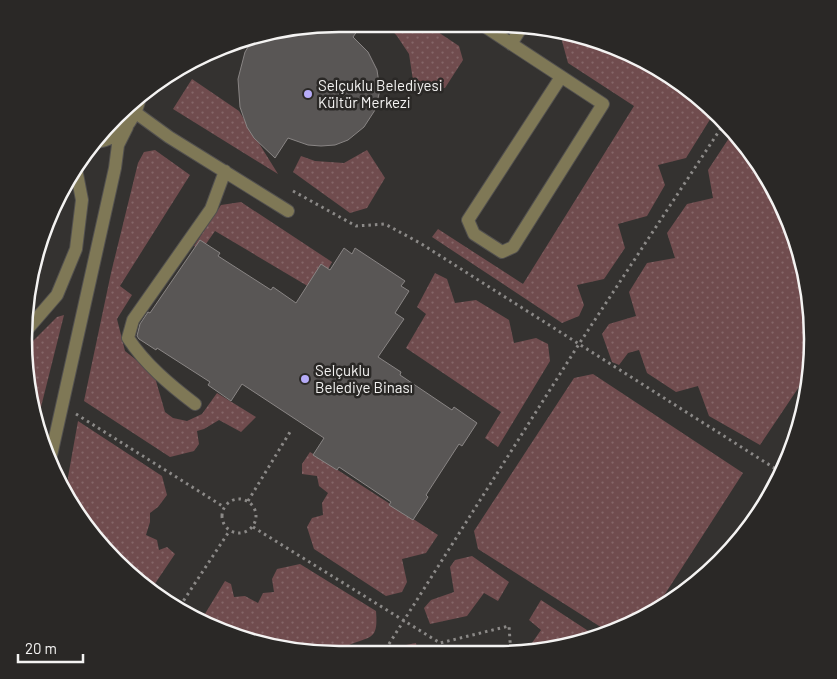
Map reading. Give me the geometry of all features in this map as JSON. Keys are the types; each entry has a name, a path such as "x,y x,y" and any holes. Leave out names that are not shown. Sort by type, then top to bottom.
{"street":[{"path":"492,32 603,104 513,247 502,252 474,234 468,220 561,77"},
{"path":"511,44 518,33"},
{"path":"53,448 115,168 118,144 137,109"},
{"path":"136,113 169,137 288,211"},
{"path":"108,138 127,127"},
{"path":"194,404 174,388 137,352 128,338 133,320 211,209 225,171"},
{"path":"33,323 57,295 76,249 82,200 78,179"}],"path":[{"path":"388,646 579,344 721,129"},
{"path":"266,197 291,190 356,226 385,224 420,242 775,470"},
{"path":"62,406 224,507"},
{"path":"248,501 290,432"},
{"path":"244,499 248,501 256,510 257,516 253,527 244,533 230,530 224,524 222,518 224,507 233,500 244,499"},
{"path":"253,527 440,644 509,626 511,646"},
{"path":"182,603 230,530"}],"shaded area":[{"path":"393,32 438,32 459,46 463,60 445,88 414,87 409,54"},
{"path":"563,40 596,49 633,64 668,84 711,118 686,158 658,165 665,185 647,216 618,224 625,248 604,279 577,285 584,305 579,316 562,323 432,237 438,229 523,284 634,106 568,63"},
{"path":"192,79 239,111 278,174 173,109"},
{"path":"729,138 753,169 773,204 788,241 799,280 804,319 804,360 801,383 760,445 709,416 698,386 676,392 647,373 639,350 628,353 619,365 612,362 602,334 609,324 636,316 629,292 647,263 675,258 667,233 687,204 713,198 708,170"},
{"path":"155,150 190,175 120,286 132,295 117,319 125,351 154,374 165,412 173,418 187,421 202,414 217,393 256,417 241,432 219,420 197,431 199,444 194,451 170,457 84,401 111,273 138,163 144,152"},
{"path":"367,150 385,178 367,208 350,213 293,172 301,156 315,161 344,163"},
{"path":"241,202 332,262 316,291 215,231 201,251 194,246 221,205"},
{"path":"435,273 447,279 455,303 476,300 509,320 514,343 536,338 548,344 550,361 498,447 485,438 501,412 406,348 426,314 417,307"},
{"path":"64,315 40,409 35,380 32,342 57,317"},
{"path":"593,374 743,473 662,598 633,615 602,628 478,549 474,531 574,378"},
{"path":"78,421 162,476 167,495 158,507 150,513 150,522 146,535 157,540 159,550 167,547 175,554 155,584 122,557 96,526 74,493 68,483"},
{"path":"310,452 438,535 426,553 402,559 407,582 402,592 386,596 314,549 307,527 312,518 323,515 322,503 328,493 319,486 317,476 302,474 302,464"},
{"path":"472,556 509,582 498,601 484,593 467,616 430,624 424,608 431,600 454,592 450,567 455,560"},
{"path":"300,564 376,611 375,632 369,638 349,646 319,646 280,641 260,636 204,615 225,581 231,584 234,597 245,596 258,603 263,593 274,592 272,579 277,569"},
{"path":"541,600 590,632 557,641 531,645 541,630 529,620"},
{"path":"416,643 416,646 401,646"}],"building":[{"name":"Selçuklu Belediyesi Kültür Merkezi","path":"356,32 353,37 368,52 377,70 380,90 375,110 364,127 348,140 335,145 321,146 308,145 288,138 275,158 254,138 247,127 240,107 238,79 245,52 248,47 280,38 319,33"},
{"name":"Selçuklu Belediye Binası","path":"200,240 220,253 218,256 271,290 273,287 296,303 321,264 330,270 344,248 352,254 355,248 405,281 401,286 409,291 395,313 404,319 378,357 401,372 400,375 452,410 454,407 477,423 462,446 459,444 426,495 428,497 413,520 389,505 391,502 339,467 337,470 313,455 324,438 242,384 231,401 208,385 210,382 157,348 156,350 139,339 137,336 140,324 148,312 150,313"}],"place":[{"name":"Selçuklu Belediyesi Kültür Merkezi","path":"308,94"},
{"name":"Selçuklu Belediye Binası","path":"305,379"}]}
